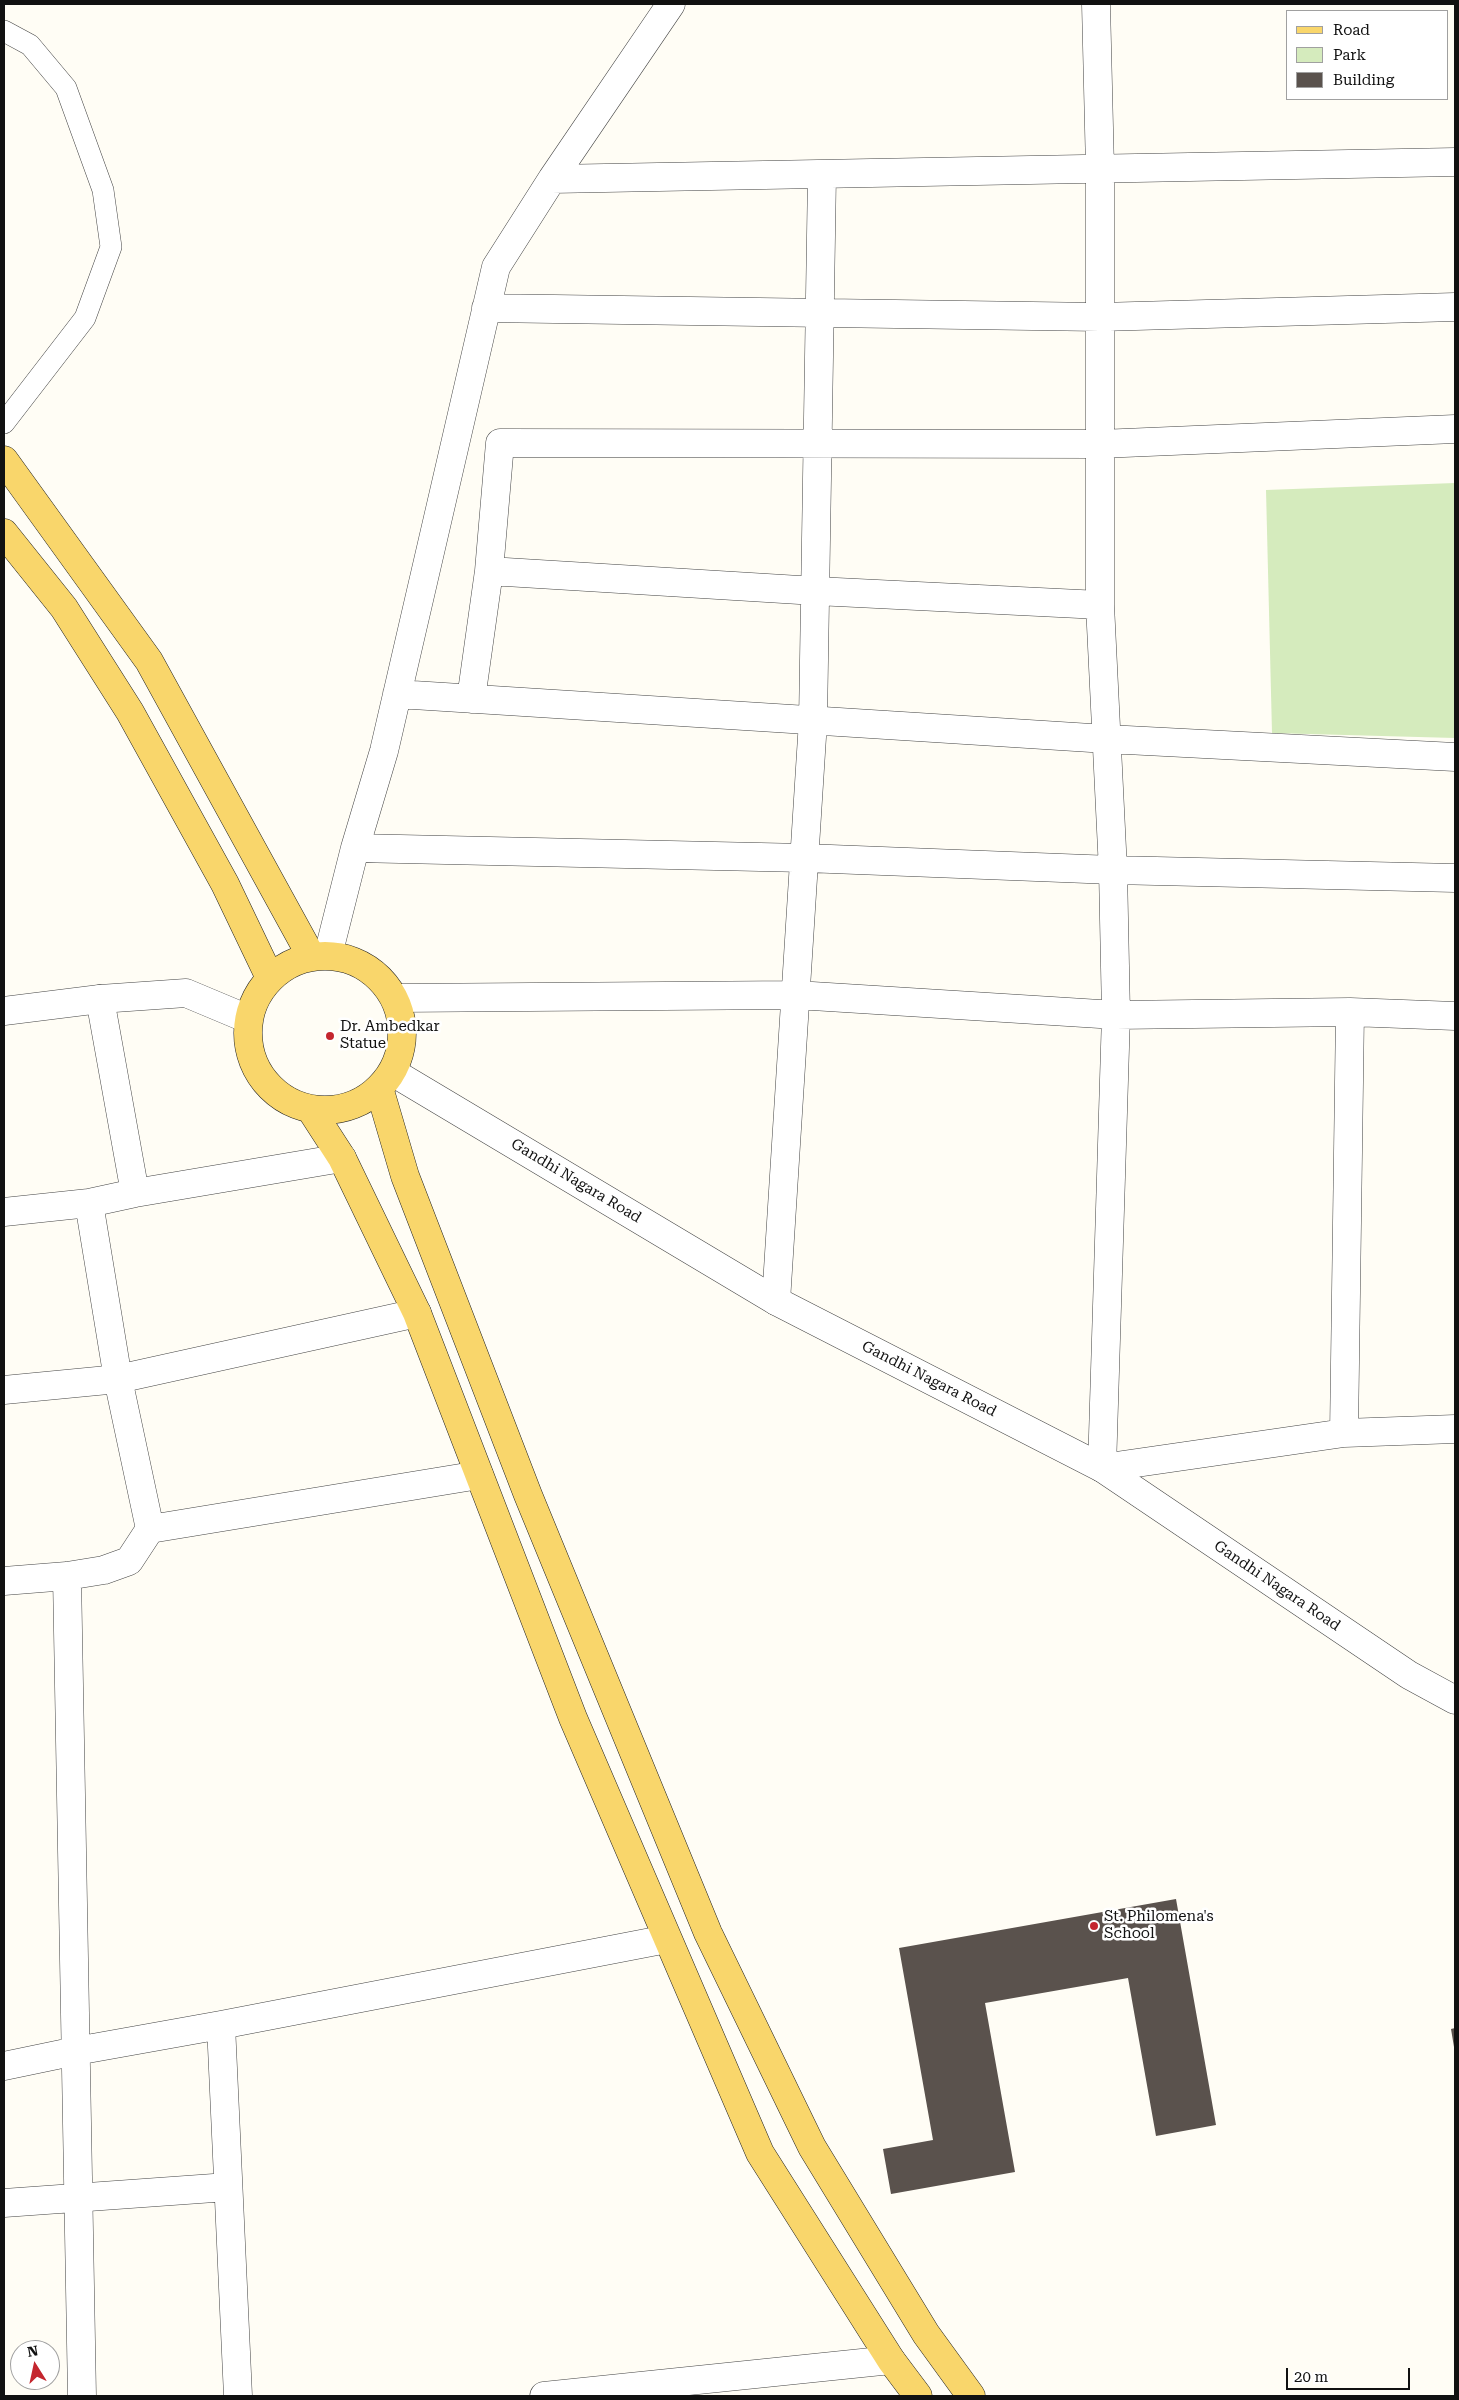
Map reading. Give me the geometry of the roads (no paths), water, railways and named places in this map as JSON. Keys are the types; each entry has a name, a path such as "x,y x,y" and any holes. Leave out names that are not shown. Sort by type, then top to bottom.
{"main road":[{"path":"4,460 149,661 320,956"},
{"path":"4,533 64,608 130,712 225,884 270,978"},
{"path":"387,1082 348,1109 312,1110 274,1093 251,1059 248,1019 256,997 270,978 289,964 320,956 369,967 397,998 404,1036 387,1082 405,1176 528,1495 708,1933 812,2147 926,2334 970,2396"},
{"path":"312,1110 342,1158 417,1312 572,1718 760,2153 891,2360 918,2396"}],"street":[{"path":"320,956 384,751 496,267 552,179 671,4"},
{"path":"1096,4 1100,169 1100,605 1113,870 1116,1015 1102,1468 1344,1433 1455,1429"},
{"path":"552,179 1455,162"},
{"path":"776,1300 814,721 822,175"},
{"path":"486,308 1100,317 1455,306"},
{"path":"471,698 489,571 500,443 1100,444 1455,428"},
{"path":"489,571 816,591 1100,605"},
{"path":"397,694 1107,739 1455,757"},
{"path":"355,848 805,858 1113,870 1455,878"},
{"path":"4,1011 100,999 186,993 248,1019"},
{"path":"397,998 796,995 1116,1015 1350,1012 1455,1016"},
{"path":"100,999 135,1193"},
{"path":"1344,1433 1350,1012"},
{"name":"Gandhi Nagara Road","path":"387,1082 776,1300 1102,1468 1409,1675 1455,1700"},
{"path":"4,1212 90,1203 135,1193 342,1158"},
{"path":"4,1581 67,1576 104,1570 129,1561 150,1529 118,1378 90,1203"},
{"path":"4,1390 118,1378 417,1312"},
{"path":"150,1529 479,1475"},
{"path":"67,1576 82,2396"},
{"path":"4,2066 667,1939"},
{"path":"221,2025 238,2396"},
{"path":"4,2203 79,2196 228,2187"},
{"path":"544,2396 773,2384 891,2360"}],"lane":[{"path":"4,31 30,45 66,88 103,190 111,247 85,318 4,423"}],"place":[{"name":"Dr. Ambedkar Statue","path":"330,1036"},
{"name":"St. Philomena's School","path":"1094,1926"}]}
